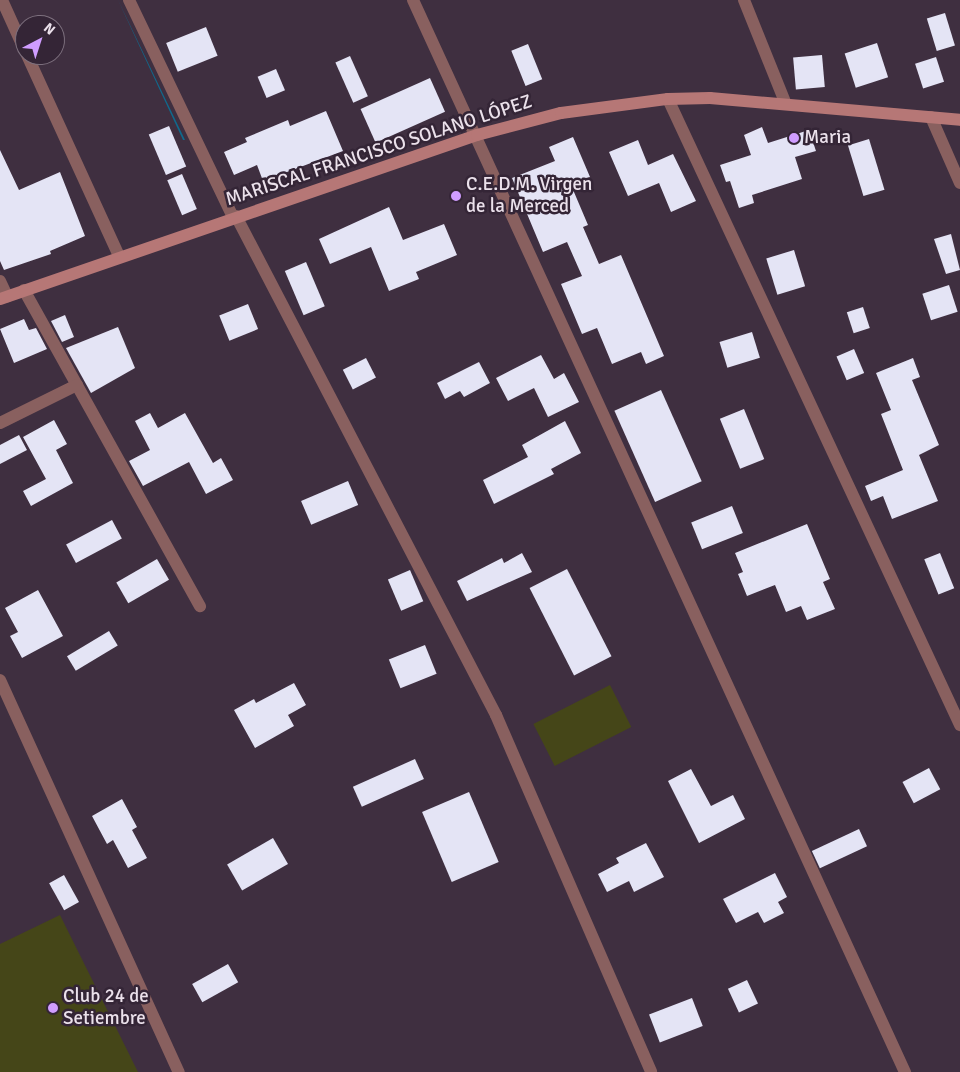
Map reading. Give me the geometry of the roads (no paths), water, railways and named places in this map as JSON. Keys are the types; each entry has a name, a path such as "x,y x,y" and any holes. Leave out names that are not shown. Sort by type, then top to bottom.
{"main road":[{"name":"MARISCAL FRANCISCO SOLANO LÓPEZ","path":"4,298 234,216 477,135 562,113 668,100 710,98 785,102 960,120"}],"street":[{"path":"2,0 15,29"},
{"path":"129,0 234,216 496,715 651,1072"},
{"path":"413,0 477,135 905,1072"},
{"path":"744,0 785,102"},
{"path":"32,65 119,256"},
{"path":"668,100 960,725"},
{"path":"931,117 960,183"},
{"path":"0,281 4,298"},
{"path":"24,290 200,606"},
{"path":"0,423 77,385"},
{"path":"0,680 179,1072"}],"water":[{"path":"118,0 185,140 183,140"}],"place":[{"name":"Maria","path":"794,138"},
{"name":"C.E.D.M. Virgen de la Merced","path":"456,196"},
{"name":"Club 24 de Setiembre","path":"53,1008"}]}
